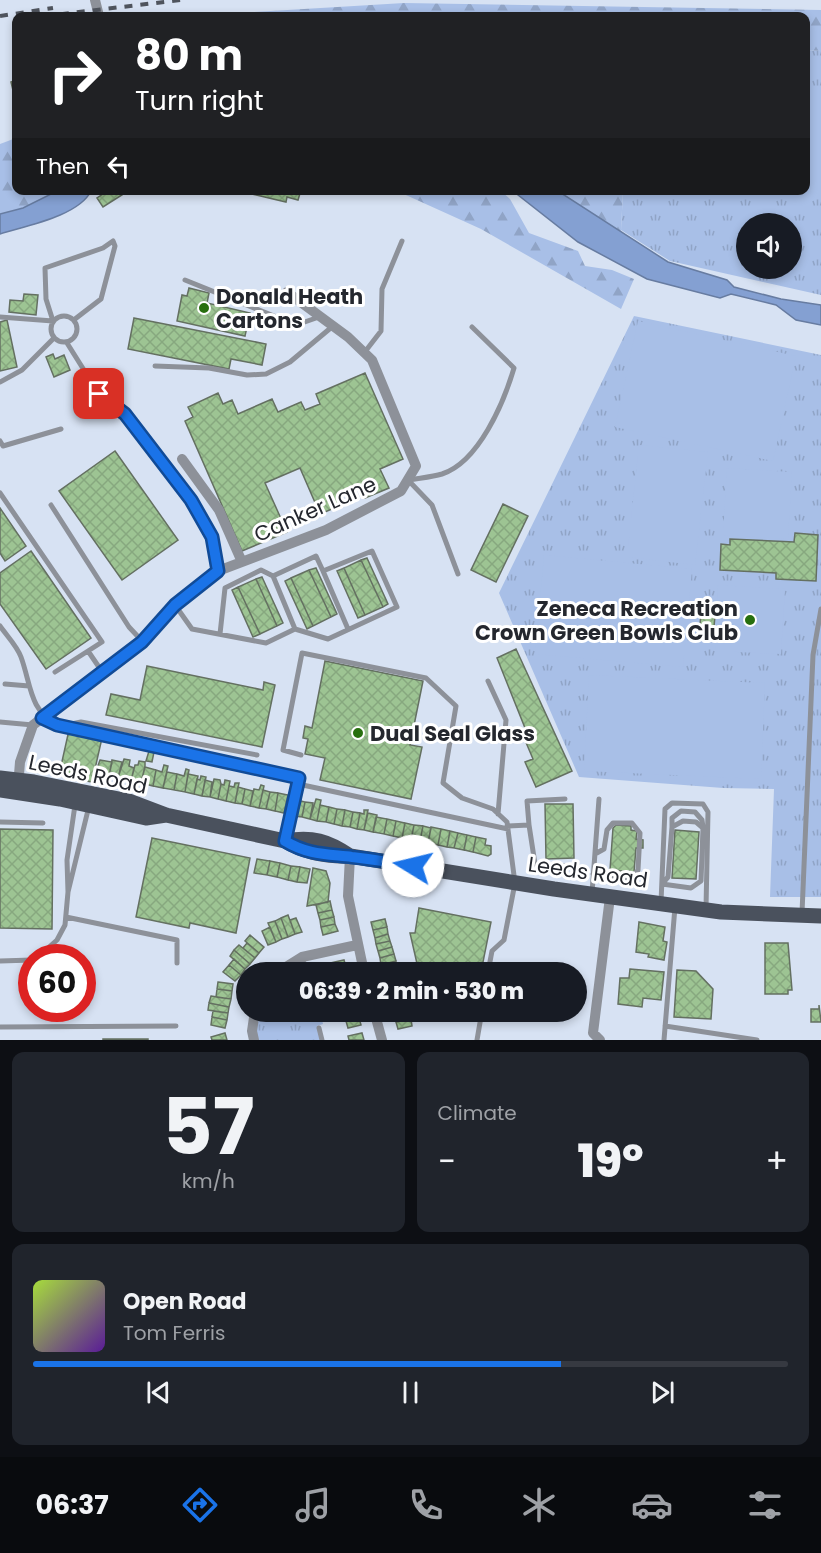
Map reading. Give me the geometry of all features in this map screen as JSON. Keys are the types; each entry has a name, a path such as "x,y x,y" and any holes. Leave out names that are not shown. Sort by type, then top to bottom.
{"main road":[{"name":"Leeds Road","path":"0,778 18,785 83,800 137,804 166,815 285,841 303,837 331,843 351,856 515,883 706,910 821,916"},
{"name":"Leeds Road","path":"0,790 18,785"}],"street":[{"name":"Canker Lane","path":"33,725 142,642 175,605 207,578 218,571 326,530 401,491 408,480 416,465 372,360 333,326 287,292"},
{"name":"Canker Lane","path":"182,459 219,510 242,562"},
{"path":"18,785 20,762 33,725"},
{"path":"351,856 348,896 361,962"},
{"path":"596,1038 610,897"},
{"path":"294,962 302,957 357,945"},
{"path":"253,1022 254,1040"},
{"path":"377,1022 382,1040"}],"lane":[{"path":"75,319 101,299 114,253 113,241 103,248 45,268 46,299 52,321 50,330 54,338 67,343 99,394 125,414 191,500 212,537 218,571"},
{"path":"364,353 381,331 382,289 402,241"},
{"path":"185,280 296,325 320,316"},
{"path":"0,317 52,321 64,314 75,319"},
{"path":"67,343 78,333 75,319"},
{"path":"155,366 209,368 247,375 266,374 290,362 333,326"},
{"path":"408,480 444,474 473,452 506,395 514,368 472,327"},
{"path":"0,383 22,370 54,338"},
{"path":"0,441 3,446 61,429"},
{"path":"408,480 432,506 458,574"},
{"path":"0,492 102,642 55,672"},
{"path":"51,505 129,627 142,642"},
{"path":"175,605 192,629 266,643 295,629 328,639 397,607 372,551 323,571"},
{"path":"273,576 316,556 348,629"},
{"path":"220,634 225,588 261,570 273,576 295,629"},
{"path":"801,915 813,655 821,609"},
{"path":"0,626 21,654 29,686 42,718 62,726 299,778 285,841"},
{"path":"88,651 103,673"},
{"path":"301,755 284,750 302,653 426,678 456,706 443,783 462,798 493,808 508,827 515,883 504,940 492,951 490,962"},
{"path":"488,681 506,720 498,814"},
{"path":"5,684 29,686"},
{"path":"0,722 33,725"},
{"path":"62,726 81,722 257,755"},
{"path":"298,784 508,827 529,825"},
{"path":"565,799 527,801 534,864 566,866"},
{"path":"592,894 599,799"},
{"path":"53,944 57,940 66,917 83,800"},
{"path":"68,892 66,860 83,800"},
{"path":"664,1040 668,905 662,884 665,809 672,803 703,804 708,812 706,910"},
{"path":"662,884 668,877 672,818 681,812 695,812 702,820 701,881 707,891"},
{"path":"672,827 683,821 696,822 703,828"},
{"path":"0,822 43,823"},
{"path":"593,874 632,879 638,870 640,833 632,823 613,823 608,830 604,849 595,854"},
{"path":"662,884 691,888 701,881"},
{"path":"66,917 177,940 177,963"},
{"path":"302,957 303,962"},
{"path":"0,961 18,960"},
{"path":"477,1040 480,1022"},
{"path":"0,1028 176,1026"},
{"path":"666,1026 757,1040"},
{"path":"320,1028 322,1040"},
{"path":"715,1032 715,1040"}],"green space":[{"path":"404,3 821,10 821,51 810,50 810,12 255,12"},
{"path":"810,50 821,51 821,295 750,279 802,279 802,213 736,213 736,276 670,261 621,230 623,195 810,195"},
{"path":"810,90 821,90 821,193 810,193"},
{"path":"12,140 12,195 51,195 23,208 0,214 0,144"},
{"path":"406,195 506,195 529,233 578,251 585,266 612,270 634,279 621,309 481,229"},
{"path":"564,195 623,195 620,232"},
{"path":"634,316 821,355 821,897 770,897 774,789 723,788 579,777 499,593"},
{"path":"638,321 796,356 773,461 615,427"},
{"path":"639,445 708,452 695,565 627,557"},
{"name":"Zeneca Recreation Crown Green Bowls Club","path":"727,468 792,472 788,539 723,535"},
{"path":"544,555 692,569 683,667 535,654"},
{"name":"Zeneca Recreation Crown Green Bowls Club","path":"718,585 785,589 781,654 715,651"},
{"path":"589,675 765,683 761,779 584,771"},
{"path":"257,1022 323,1022 323,1024 317,1026 321,1040 257,1040"}],"shaded area":[{"path":"49,195 88,195 85,200 64,213 0,234 0,214 23,208"},
{"path":"518,195 564,195 668,262 727,280 734,287 781,299 821,305 821,325 796,320 776,305 731,294 720,298 647,279 578,242"}],"building":[{"path":"102,195 122,195 103,207 97,198"},
{"path":"256,195 300,195 298,200 287,197 286,202"},
{"name":"Donald Heath Cartons","path":"189,288 209,293 207,303 250,313 245,336 177,321 182,295 187,296"},
{"path":"24,294 38,295 36,315 9,312 10,300 23,301"},
{"path":"134,318 266,344 262,365 231,359 229,369 128,349"},
{"path":"7,320 17,367 0,371 0,322"},
{"path":"53,354 55,359 64,355 70,370 54,377 46,357"},
{"path":"365,373 403,459 380,469 389,488 365,498 360,487 341,496 344,504 320,514 300,468 265,483 287,532 242,551 185,421 193,417 188,407 218,393 223,404 232,400 238,414 272,399 278,412 301,402 305,410 320,404 316,394"},
{"path":"115,451 178,540 122,580 59,491"},
{"path":"503,504 528,516 496,582 471,570"},
{"path":"0,508 26,546 5,561 0,553"},
{"path":"795,533 818,535 816,581 776,579 776,573 720,570 721,544 730,545 730,539 794,542"},
{"path":"31,551 91,638 46,669 0,604 0,573"},
{"path":"367,558 388,604 383,607 361,560"},
{"path":"361,560 383,607 365,615 344,568"},
{"path":"316,568 337,614 331,617 309,570"},
{"path":"344,568 365,615 358,618 337,571"},
{"path":"309,570 331,617 313,626 291,578"},
{"path":"262,577 283,623 277,626 256,579"},
{"path":"291,578 313,626 307,629 285,581"},
{"path":"256,579 277,626 260,634 238,587"},
{"path":"238,587 260,634 253,637 232,590"},
{"path":"701,614 715,616 713,637 699,635"},
{"path":"516,649 572,771 536,787 525,762 533,759 525,740 529,738 497,658"},
{"name":"Dual Seal Glass","path":"325,661 423,681 410,745 422,747 411,799 320,780 325,758 305,754 308,739 303,738 305,726 312,728"},
{"path":"147,666 263,690 264,682 275,685 262,747 106,715 111,694 140,700"},
{"path":"69,730 102,738 92,782 59,775"},
{"path":"149,751 154,752 152,762 146,761"},
{"path":"124,759 130,760 129,766 134,768 131,781 118,778"},
{"path":"100,760 112,762 109,776 95,774"},
{"path":"112,760 122,762 118,778 109,776"},
{"path":"139,761 145,762 141,783 131,781 135,765 138,765"},
{"path":"164,765 168,766 163,788 153,786 156,770 162,772"},
{"path":"145,767 156,770 153,786 141,783"},
{"path":"186,769 189,770 185,792 174,790 177,774 184,776"},
{"path":"167,772 177,774 174,790 163,788"},
{"path":"188,774 198,776 194,794 185,792"},
{"path":"201,776 206,777 202,796 194,794 197,779 200,780"},
{"path":"214,779 220,780 221,784 218,799 210,797"},
{"path":"205,780 212,782 210,797 202,796"},
{"path":"225,780 230,781 226,801 218,799 221,784 224,785"},
{"path":"235,783 239,783 235,803 226,801 229,786 234,787"},
{"path":"261,785 264,786 259,808 250,806 254,789 259,790"},
{"path":"238,787 245,789 242,804 235,803"},
{"path":"245,789 253,791 250,806 242,804"},
{"path":"263,790 270,792 266,809 259,808"},
{"path":"270,792 278,793 275,811 266,809"},
{"path":"278,793 288,795 284,813 275,811"},
{"path":"316,799 321,800 317,821 310,819"},
{"path":"297,800 305,802 302,817 294,816"},
{"path":"305,802 313,803 310,819 302,817"},
{"path":"545,804 573,804 574,858 546,859"},
{"path":"320,805 329,807 326,822 317,821"},
{"path":"329,807 337,809 334,824 326,822"},
{"path":"337,809 345,810 342,826 334,824"},
{"path":"345,810 353,812 350,827 342,826"},
{"path":"364,810 368,810 364,830 357,829 360,813 364,814"},
{"path":"353,812 360,813 357,829 350,827"},
{"path":"368,813 377,815 373,832 364,830"},
{"path":"376,817 387,819 384,834 373,832"},
{"path":"387,819 396,821 393,836 384,834"},
{"path":"396,821 405,823 402,838 393,836"},
{"path":"405,823 414,825 411,840 402,838"},
{"path":"414,825 423,826 420,841 411,840"},
{"path":"616,825 631,826 631,830 637,831 636,839 643,840 643,848 636,848 634,872 610,870 613,828"},
{"path":"423,826 431,828 428,843 420,841"},
{"path":"431,827 441,829 438,845 428,843"},
{"path":"0,829 53,830 52,929 0,928"},
{"path":"441,829 450,831 447,847 438,845"},
{"path":"675,830 699,832 696,879 672,878"},
{"path":"450,831 458,833 454,848 447,847"},
{"path":"458,833 467,835 464,850 454,848"},
{"path":"467,835 476,837 473,852 464,850"},
{"path":"476,837 486,839 485,845 491,846 491,854 488,856 473,852"},
{"path":"152,838 250,858 236,933 190,923 189,928 136,917"},
{"path":"257,859 270,861 267,875 254,873"},
{"path":"270,861 280,863 277,877 267,875"},
{"path":"280,863 291,866 288,880 277,877"},
{"path":"291,866 300,867 297,882 288,880"},
{"path":"300,867 310,869 307,883 297,882"},
{"path":"313,868 326,871 330,883 328,902 307,906"},
{"path":"330,901 332,910 318,913 316,905"},
{"path":"419,908 491,922 483,962 417,962 410,933 415,933"},
{"path":"332,910 334,917 320,920 318,913"},
{"path":"288,915 295,934 288,937 281,918"},
{"path":"334,917 335,924 321,927 320,920"},
{"path":"281,918 288,937 282,939 275,921"},
{"path":"296,918 302,932 295,934 290,920"},
{"path":"385,919 387,927 373,930 371,922"},
{"path":"275,921 282,939 276,942 268,923"},
{"path":"639,922 665,927 663,941 667,942 664,960 636,952"},
{"path":"335,924 338,931 323,935 321,927"},
{"path":"270,927 276,942 268,945 262,931"},
{"path":"387,927 388,934 375,938 373,930"},
{"path":"388,934 390,941 376,944 375,938"},
{"path":"250,935 264,947 259,953 245,941"},
{"path":"390,941 392,947 378,951 376,944"},
{"path":"247,943 259,953 255,958 243,948"},
{"path":"765,943 788,943 792,990 788,990 788,994 765,994"},
{"path":"239,945 255,958 252,962 248,962 234,950"},
{"path":"392,947 394,954 380,958 378,951"},
{"path":"234,950 248,962 237,962 230,956"},
{"path":"394,954 396,961 381,962 380,958"},
{"path":"234,959 237,962 236,971 229,965"},
{"path":"229,965 236,971 236,980 235,981 223,972"},
{"path":"630,969 664,972 661,1000 643,998 642,1007 618,1004 620,978 629,978"},
{"path":"677,970 696,971 713,989 711,1019 674,1017"},
{"path":"218,982 233,984 232,991 217,989"},
{"path":"217,989 232,991 231,999 216,997"},
{"path":"211,996 231,999 229,1007 209,1003"},
{"path":"209,1003 229,1007 228,1013 208,1010"},
{"path":"819,1005 821,1022 811,1022 811,1009 819,1009"},
{"path":"213,1011 228,1013 227,1020 212,1017"},
{"path":"212,1017 227,1020 225,1028 211,1025"},
{"path":"346,1022 360,1022 361,1025 348,1028"},
{"path":"396,1022 411,1022 412,1026 398,1029"},
{"path":"225,1033 227,1040 212,1040 211,1037"},
{"path":"362,1033 364,1040 349,1040 348,1036"},
{"path":"148,1039 148,1040 103,1040"}],"railway":[{"path":"79,12 181,0"},
{"path":"26,12 53,8"},
{"path":"0,16 12,14"}],"place":[{"name":"Donald Heath Cartons","path":"204,308"},
{"name":"Zeneca Recreation Crown Green Bowls Club","path":"750,620"},
{"name":"Dual Seal Glass","path":"358,733"}],"route":[{"path":"99,394 125,414 191,500 212,537 218,571 175,605 142,642 42,718 57,725 299,778 285,841 301,851 413,866"}]}
